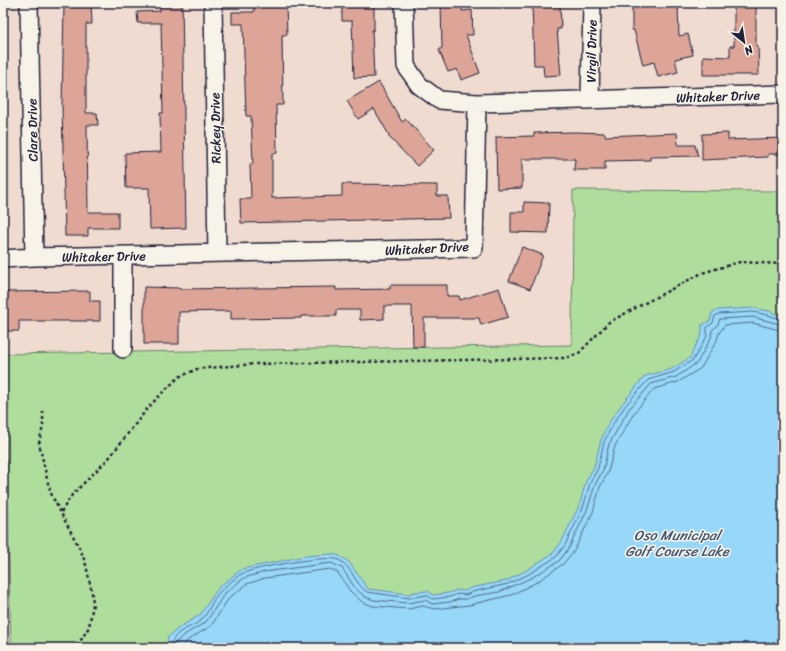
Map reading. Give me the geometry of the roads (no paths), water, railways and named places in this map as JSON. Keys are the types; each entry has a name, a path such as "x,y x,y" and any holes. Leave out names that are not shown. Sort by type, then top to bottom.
{"street":[{"name":"Clare Drive","path":"29,3 34,257"},
{"name":"Rickey Drive","path":"214,3 217,253"},
{"path":"404,3 406,66 419,86 439,100 477,103"},
{"name":"Virgil Drive","path":"590,100 592,3"},
{"name":"Whitaker Drive","path":"3,259 34,257 474,248 477,103 783,94"},
{"path":"123,256 123,349"}],"water":[{"name":"Oso Municipal Golf Course Lake","path":"753,308 769,311 783,317 783,648 166,648 168,637 180,627 200,615 219,587 242,569 305,556 332,554 340,556 349,562 368,589 409,594 428,591 433,595 457,590 466,591 470,588 506,581 527,570 553,553 561,543 579,506 586,481 594,467 601,440 609,422 645,376 672,369 691,357 692,352 702,334 702,325 710,321 712,313 718,310"}]}
